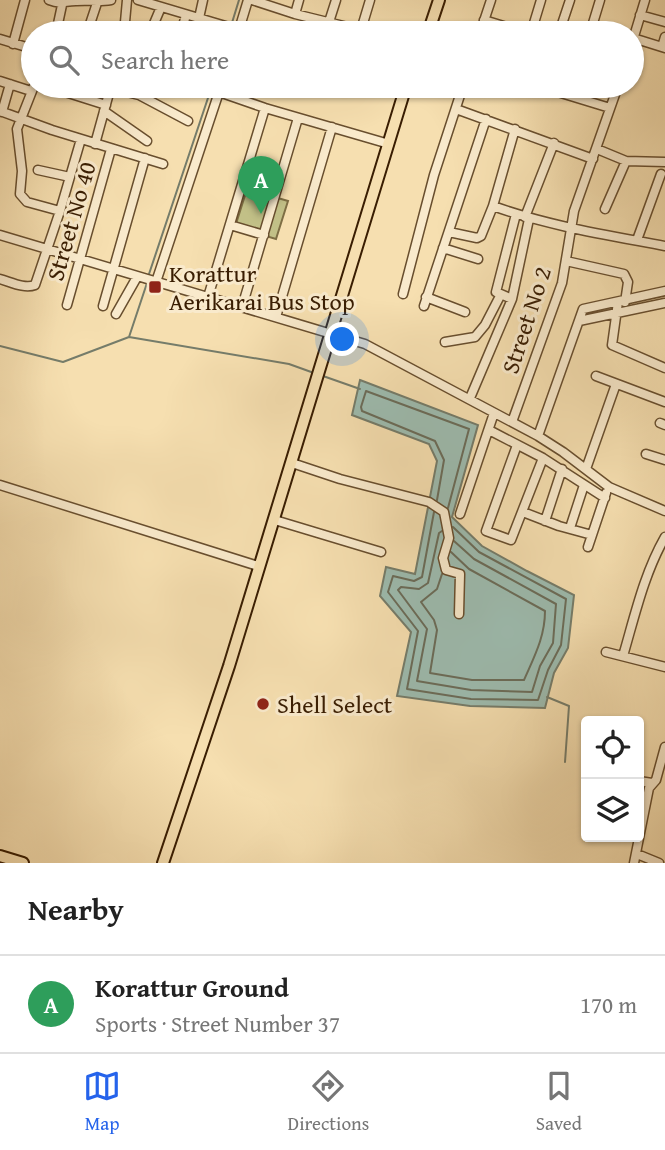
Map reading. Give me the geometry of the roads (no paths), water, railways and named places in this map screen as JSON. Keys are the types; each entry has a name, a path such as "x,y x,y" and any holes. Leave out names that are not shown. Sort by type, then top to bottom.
{"main road":[{"path":"429,21 436,0"},
{"path":"333,334 405,98"},
{"path":"169,863 405,98"},
{"path":"163,863 278,521 316,388"},
{"path":"0,856 23,863"}],"street":[{"path":"13,44 25,0"},
{"path":"49,0 62,5 74,0 97,3 111,0"},
{"path":"125,21 127,0"},
{"path":"138,0 209,21"},
{"path":"199,18 203,0"},
{"path":"238,21 250,0 325,21"},
{"path":"295,14 299,0"},
{"path":"329,21 336,0"},
{"path":"364,21 370,0"},
{"path":"487,21 484,20 491,0"},
{"path":"533,21 541,0"},
{"path":"563,21 570,0"},
{"path":"594,21 600,0"},
{"path":"638,21 645,0"},
{"path":"92,21 97,3"},
{"path":"59,21 62,5"},
{"path":"155,21 161,7"},
{"path":"184,21 186,15"},
{"path":"640,15 665,22"},
{"path":"644,43 663,47 665,37"},
{"path":"0,39 21,46"},
{"path":"0,81 21,86"},
{"path":"10,84 1,112 163,164"},
{"path":"29,98 17,129 22,171 20,194 27,202 60,211"},
{"path":"85,98 105,108 147,141"},
{"path":"95,144 108,98"},
{"path":"146,98 188,121"},
{"path":"154,281 217,98"},
{"path":"241,98 265,108 389,144"},
{"path":"403,294 434,176 459,98"},
{"path":"577,98 610,108"},
{"name":"Street No 2","path":"512,422 558,296 574,211 614,98"},
{"path":"208,297 265,108"},
{"path":"456,109 593,159"},
{"path":"242,307 298,118"},
{"path":"465,312 425,301 486,119"},
{"path":"276,317 332,127"},
{"path":"449,232 479,237 493,206 515,129"},
{"path":"0,279 23,286 35,285 48,251 81,139"},
{"path":"512,299 496,294 496,290 554,144"},
{"name":"Street No 40","path":"67,305 111,149"},
{"path":"597,149 626,161 665,162"},
{"path":"103,306 145,158"},
{"path":"605,209 626,161"},
{"path":"38,170 70,177"},
{"path":"637,240 661,174"},
{"path":"493,206 571,229 665,246"},
{"path":"470,398 512,299 523,217"},
{"path":"230,225 264,234"},
{"path":"0,235 365,344 538,436 609,487 665,510"},
{"path":"443,248 478,259"},
{"path":"566,261 628,277 612,345 664,365"},
{"path":"116,314 135,276"},
{"path":"538,436 583,309 665,292"},
{"path":"445,342 475,337 485,325 500,296"},
{"path":"579,321 665,303"},
{"path":"596,376 665,402"},
{"path":"586,469 616,384"},
{"path":"460,514 495,413"},
{"path":"489,430 543,458 605,498"},
{"path":"517,445 486,531 511,540 543,458"},
{"path":"646,454 665,460"},
{"path":"295,464 340,479 429,502 444,512 449,538 443,558 446,570 460,574 458,614"},
{"path":"545,521 562,470"},
{"path":"0,485 261,567"},
{"path":"570,528 584,485"},
{"path":"588,547 609,487"},
{"path":"523,512 592,534"},
{"path":"278,521 381,552"},
{"path":"623,656 655,554 665,537"},
{"path":"606,652 665,667"},
{"path":"659,863 635,859 652,783 656,780 665,747"},
{"path":"644,782 652,783"}],"water":[{"path":"360,380 478,425 452,517 482,546 574,595 568,648 554,673 545,708 470,706 397,696 411,632 380,596 386,567 415,574 437,461 429,444 352,415"}],"waterway":[{"path":"233,21 239,0"},
{"path":"148,277 208,98"},
{"path":"129,337 147,283"},
{"path":"0,346 63,362 129,337 289,364 314,373"},
{"path":"323,376 360,389"},
{"path":"547,697 569,706 565,762"}],"place":[{"name":"Korattur Ground","path":"261,214"},
{"name":"Korattur Aerikarai Bus Stop","path":"155,287"},
{"name":"Shell Select","path":"263,704"}]}
